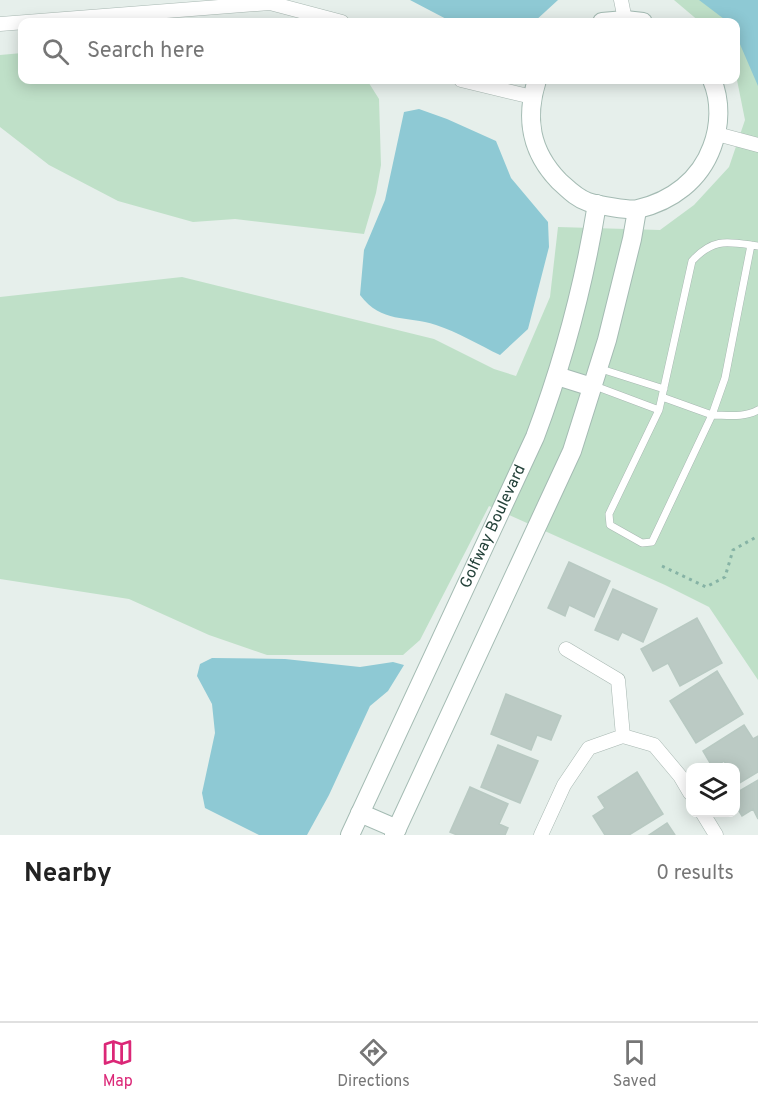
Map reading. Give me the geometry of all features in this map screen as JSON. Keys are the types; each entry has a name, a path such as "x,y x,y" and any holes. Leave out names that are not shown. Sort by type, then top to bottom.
{"street":[{"path":"621,0 632,18"},
{"path":"77,18 270,3 327,18"},
{"path":"0,24 18,23"},
{"path":"498,84 535,88 530,117 534,143 546,167 572,194 597,204 637,210 660,202 683,188 699,173 708,158 717,134 718,106 713,84"},
{"path":"717,134 758,145"},
{"name":"Golfway Boulevard","path":"350,835 535,437 572,330 597,204"},
{"path":"360,813 395,832 572,451 607,340 637,210"},
{"path":"557,376 594,380"},
{"path":"566,649 618,680 623,736"},
{"path":"541,835 564,785 589,748 623,736 654,745 686,786"},
{"path":"705,817 716,835"}],"lane":[{"path":"733,242 755,246 725,378 712,415 652,542 642,543 610,525 609,514 659,410 692,261 704,249 717,243 733,242"},
{"path":"594,380 664,389"},
{"path":"594,380 659,410"},
{"path":"662,397 712,415 738,416 752,414 758,410"}],"path":[{"path":"662,566 706,587 725,577 733,550 758,536"}],"green space":[{"path":"674,0 758,0 758,680 709,607 489,506 420,640 403,655 267,655 209,635 129,599 0,579 0,297 182,277 434,339 494,369 516,376 550,297 558,227 660,230 694,205 729,167 745,120 738,84 740,84 740,18 695,18"},
{"path":"18,53 18,84 370,84 379,99 381,165 376,193 364,234 235,219 193,222 118,201 49,165 0,127 0,55"}],"water":[{"path":"410,0 558,0 538,18 444,18"},
{"path":"699,0 758,0 758,86 740,44 740,18 723,18"},
{"path":"419,109 496,141 511,178 548,222 549,247 528,329 500,355 444,328 386,315 377,311 360,295 364,250 385,200 404,112"},
{"path":"212,658 285,659 360,667 393,662 404,665 388,691 370,706 329,795 307,835 259,835 205,808 202,793 215,733 212,704 197,676 200,664"}],"building":[{"path":"569,562 610,581 594,617 569,605 565,616 548,608"},
{"path":"613,589 657,609 643,642 622,632 618,640 595,630"},
{"path":"697,618 722,663 680,686 668,663 653,671 641,649"},
{"path":"717,671 743,714 696,743 670,701"},
{"path":"506,694 561,716 551,740 537,735 531,750 491,734"},
{"path":"744,725 753,739 758,736 758,772 740,783 740,763 725,763 724,761 710,763 703,751"},
{"path":"498,745 538,761 520,803 481,787"},
{"path":"637,772 663,814 629,835 605,835 593,816 605,808 598,797"},
{"path":"758,780 758,819 753,809 742,816 740,791"},
{"path":"470,787 508,804 499,824 508,828 505,835 457,835 450,832"},
{"path":"667,823 675,835 649,835"}]}
